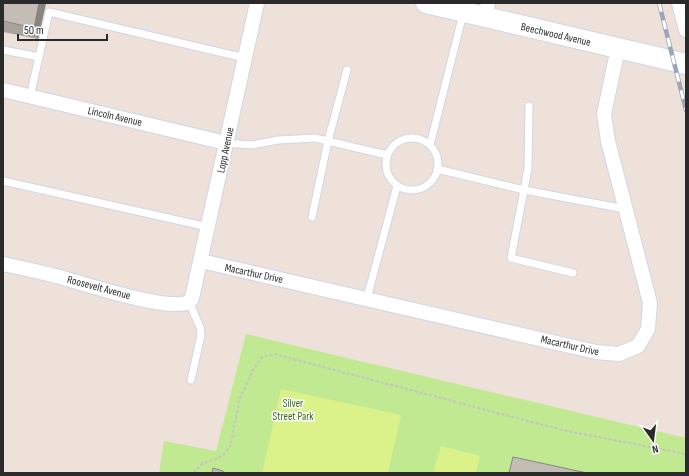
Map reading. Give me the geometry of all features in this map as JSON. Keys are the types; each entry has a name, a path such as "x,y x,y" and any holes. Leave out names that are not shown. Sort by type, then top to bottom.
{"main road":[{"name":"Beechwood Avenue","path":"426,3 463,12 486,10 618,48 686,64"}],"street":[{"name":"Lopp Avenue","path":"191,300 201,261 257,3"},
{"path":"679,3 686,30"},
{"name":"Macarthur Drive","path":"201,261 367,298 596,352 619,354 638,346 648,329 650,303 608,141 604,114 618,48"},
{"name":"Lincoln Avenue","path":"3,90 226,143"},
{"name":"Roosevelt Avenue","path":"3,264 61,278 108,292 171,305 191,300"}],"lane":[{"path":"30,96 49,12 245,58"},
{"path":"430,145 463,12"},
{"path":"3,50 39,57"},
{"path":"312,217 328,141 347,70"},
{"path":"529,106 528,168 511,258 572,273"},
{"path":"226,143 252,145 278,140 315,138 387,155"},
{"path":"406,138 423,140 430,145 438,160 437,169 429,184 422,188 413,190 397,186 390,180 387,172 387,155 394,145 406,138"},
{"path":"437,169 524,190 625,209"},
{"path":"3,181 208,227"},
{"path":"367,298 397,186"},
{"path":"191,300 200,331 199,348 191,380"}],"path":[{"path":"194,473 202,464 222,456 230,447 240,398 252,370 262,357 274,354 562,430 686,454"}],"green space":[{"name":"Silver Street Park","path":"246,334 686,438 686,473 159,473 164,441 216,451"},
{"path":"281,389 401,415 388,473 262,473"},
{"path":"441,446 480,456 476,473 433,473"}],"building":[{"path":"3,3 39,3 34,28 3,21"},
{"path":"513,457 587,473 509,473"},
{"path":"213,468 223,471 223,473 212,473"}],"railway":[{"path":"659,3 686,110"}]}
